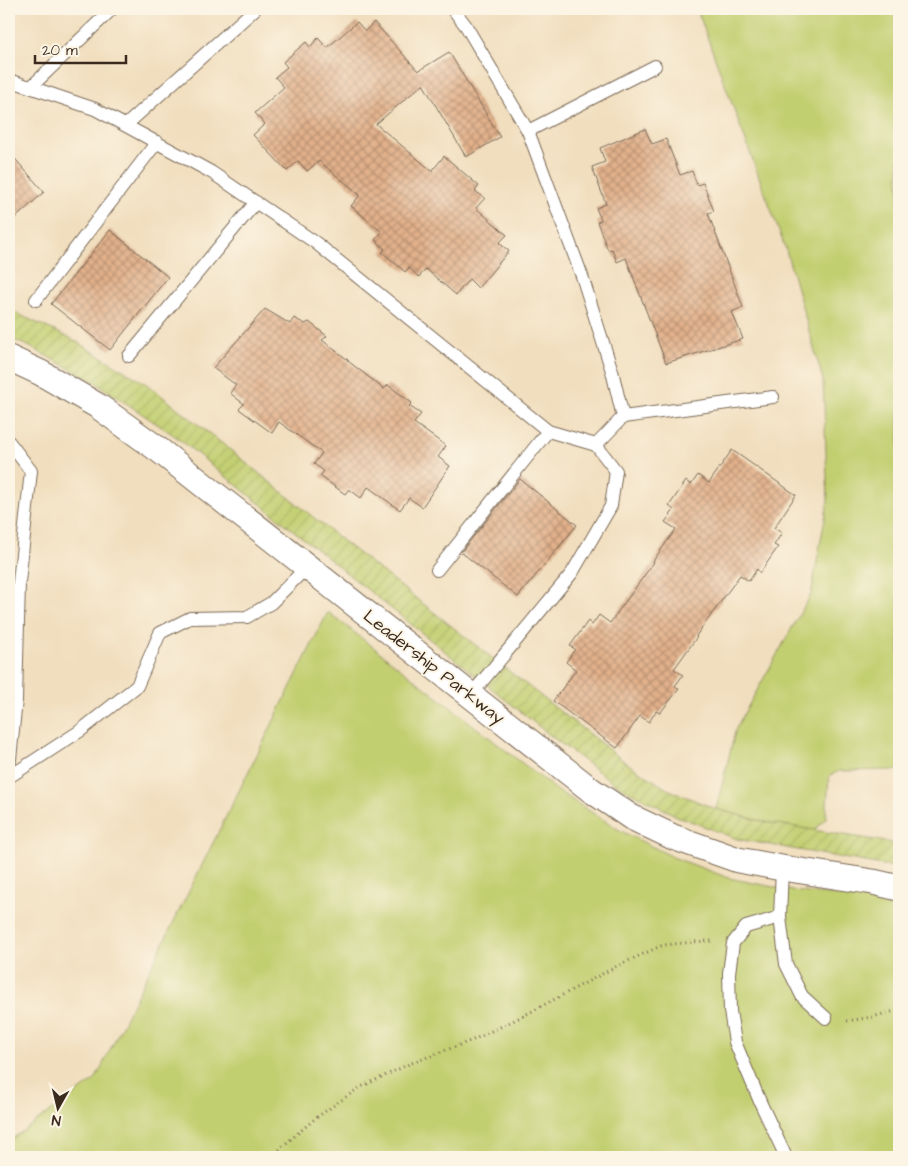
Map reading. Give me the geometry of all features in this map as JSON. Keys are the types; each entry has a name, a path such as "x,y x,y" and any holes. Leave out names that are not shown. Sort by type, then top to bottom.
{"street":[{"name":"Leadership Parkway","path":"9,358 40,373 98,406 159,450 470,696 591,790 631,817 673,837 738,860 874,882 899,888"}],"lane":[{"path":"31,87 112,9"},
{"path":"126,125 255,9"},
{"path":"453,9 466,26 528,131 582,276 612,371 623,417"},
{"path":"528,131 655,66"},
{"path":"9,80 96,109 211,172 316,243 548,431 596,445 616,471 611,506 572,573 470,696"},
{"path":"36,300 157,142"},
{"path":"129,356 256,202"},
{"path":"596,445 623,417 773,397"},
{"path":"437,570 548,431"},
{"path":"9,442 32,471 14,582 16,700 9,769"},
{"path":"9,777 80,731 137,686 160,633 190,618 247,617 271,603 308,567"},
{"path":"782,868 780,917 786,964 802,996 826,1018"},
{"path":"780,917 746,927 733,942 729,973 730,1011 735,1042 786,1157"}],"path":[{"path":"272,1157 317,1117 359,1088 409,1064 473,1040 619,965 663,945 704,941 733,942"},
{"path":"826,1018 849,1021 899,1010"}],"green space":[{"path":"697,9 899,9 899,770 839,771 829,776 826,818 814,831 765,822 716,809 736,728 811,594 828,502 823,380 786,250"},
{"path":"9,310 72,339 148,385 344,542 625,762 667,789 716,809 765,822 899,844 899,868 737,839 677,816 615,784 556,740 175,436 93,381 28,346 9,338"},
{"path":"328,612 558,791 621,831 675,858 729,878 793,891 865,899 899,909 899,1157 9,1157 9,1141 95,1080"}],"building":[{"path":"357,22 365,31 374,22 418,71 449,52 500,137 466,157 423,84 376,124 432,171 444,156 479,186 475,191 485,198 476,208 507,235 499,243 509,251 478,288 469,279 456,295 426,269 419,277 409,268 405,272 382,252 385,249 375,240 382,232 351,206 360,195 319,161 307,171 298,161 287,171 253,135 265,124 255,113 284,87 275,77 287,67 283,62 306,42 310,47 318,38 327,48"},
{"path":"645,129 652,144 666,139 680,175 692,171 697,185 703,183 714,211 708,213 743,307 732,312 743,339 666,363 626,258 617,262 612,249 608,250 597,222 601,220 596,208 606,204 592,167 605,162 600,148"},
{"path":"9,152 44,192 9,224"},
{"path":"110,230 168,277 110,350 51,304"},
{"path":"265,309 290,324 294,318 305,324 309,322 327,336 322,340 384,389 388,385 412,403 409,406 421,414 414,423 446,446 438,457 450,466 422,507 409,498 400,510 368,487 361,498 349,489 345,494 320,476 324,471 314,464 322,453 279,422 272,433 239,409 244,404 230,393 236,385 213,368"},
{"path":"732,450 796,495 774,528 782,533 774,545 778,547 760,573 757,569 749,581 740,575 674,669 683,675 675,686 679,689 660,713 656,711 649,722 640,716 617,748 553,701 576,670 566,662 575,649 570,646 588,621 592,625 599,615 610,623 676,529 665,522 674,510 669,506 686,481 691,485 698,475 709,483"},
{"path":"520,479 577,525 518,597 461,552"}]}
